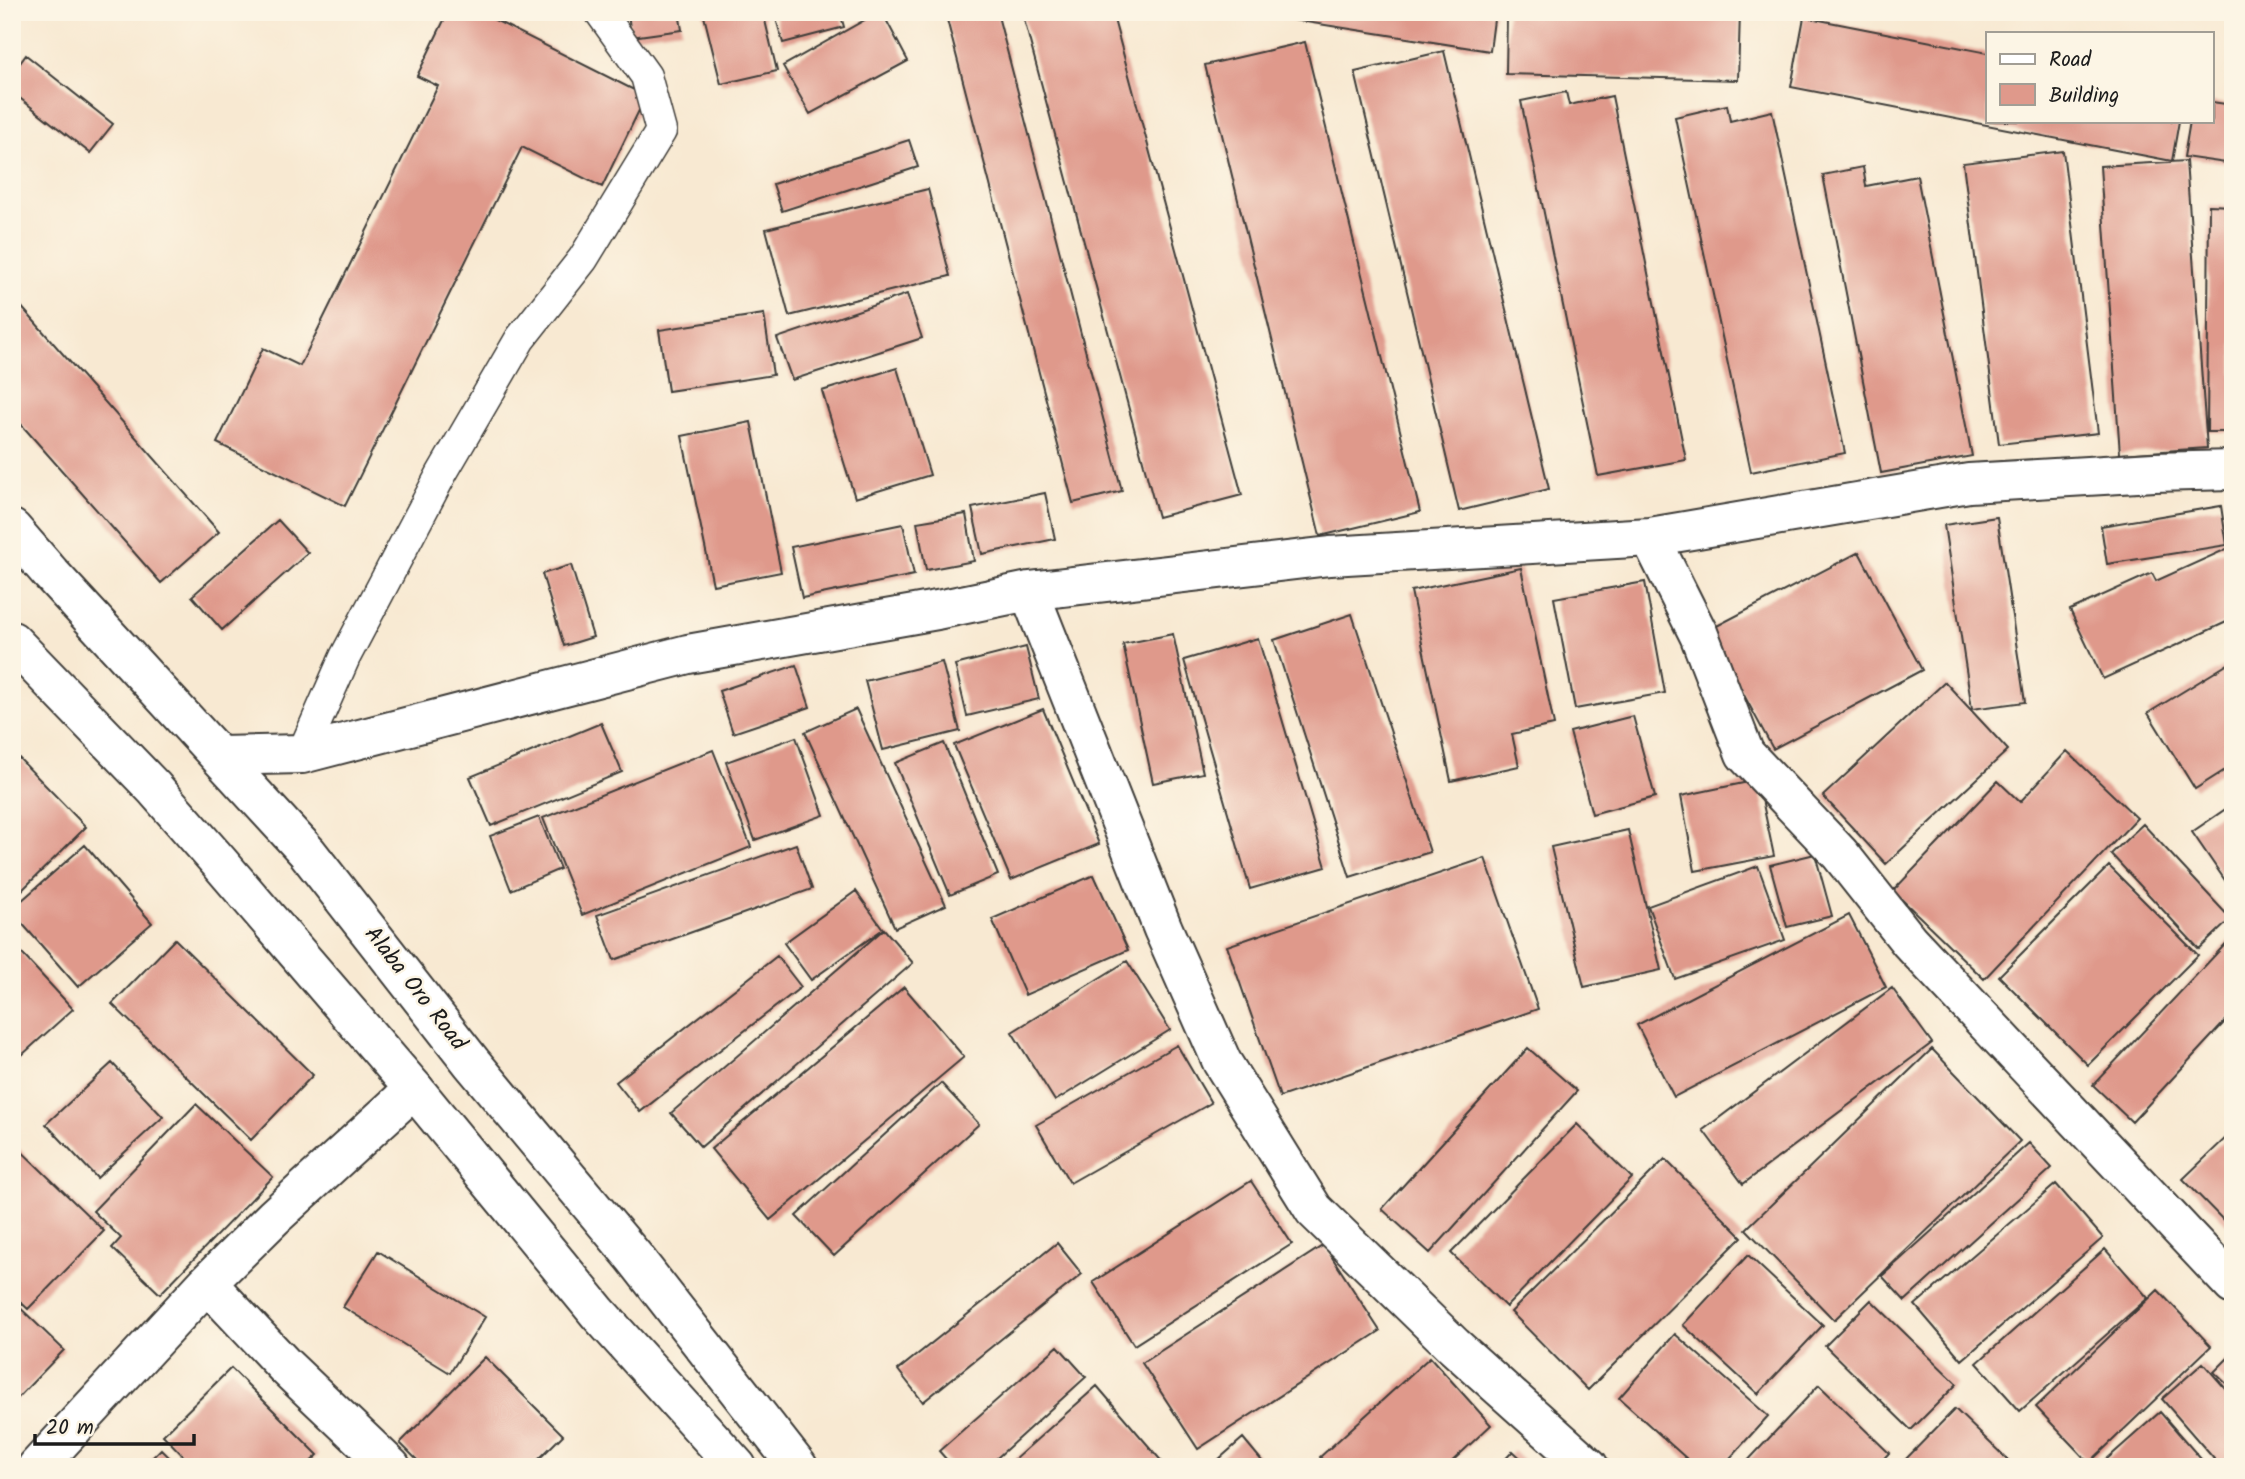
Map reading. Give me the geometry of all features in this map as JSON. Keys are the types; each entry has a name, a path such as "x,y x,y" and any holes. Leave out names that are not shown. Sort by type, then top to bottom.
{"street":[{"path":"220,756 302,754 688,654 1029,591 1330,556 1650,537 1969,483 2233,470"},
{"name":"Alaba Oro Road","path":"12,529 307,852 472,1063 634,1257 798,1467"},
{"path":"1650,537 1699,635 1745,754 1840,854 1909,941 2233,1286"},
{"path":"1029,591 1163,929 1222,1062 1314,1210 1454,1346 1589,1467"},
{"path":"14,646 154,788 414,1089 598,1313 737,1467"},
{"path":"37,1467 207,1283 274,1217 414,1089"},
{"path":"207,1283 285,1366 391,1467"}],"lane":[{"path":"302,754 345,657 442,472 520,339 583,259 661,131 646,76 600,12"}],"building":[{"path":"448,12 479,12 646,96 602,187 522,147 345,506 217,443 263,348 300,366 438,86 417,76"},
{"path":"628,12 679,12 682,30 631,37"},
{"path":"703,12 763,12 777,71 721,84"},
{"path":"774,12 840,12 844,27 783,43"},
{"path":"882,12 908,61 810,114 783,66"},
{"path":"945,12 997,12 1122,491 1073,503"},
{"path":"1022,12 1112,12 1242,495 1158,517"},
{"path":"1243,12 1495,12 1490,51"},
{"path":"1507,12 1740,12 1738,80 1506,74"},
{"path":"1804,17 1986,53 1986,122 2179,122 2172,161 1791,87"},
{"path":"1305,42 1420,512 1320,536 1205,65"},
{"path":"1444,51 1549,489 1459,511 1355,72"},
{"path":"26,55 113,124 90,153 12,92 12,74"},
{"path":"1566,92 1569,105 1612,96 1686,460 1598,476 1521,101"},
{"path":"2214,102 2233,105 2233,164 2184,157 2190,122 2214,122"},
{"path":"1727,105 1730,121 1772,111 1845,453 1751,472 1675,117"},
{"path":"909,140 918,167 782,211 773,184"},
{"path":"2063,151 2098,433 1999,444 1963,163"},
{"path":"2186,161 2207,448 2120,454 2100,166"},
{"path":"1863,167 1866,186 1917,176 1972,456 1881,473 1823,175"},
{"path":"928,189 950,276 789,316 766,229"},
{"path":"2209,205 2233,206 2233,432 2207,432"},
{"path":"907,294 922,338 792,380 777,338"},
{"path":"12,296 219,532 161,583 12,414"},
{"path":"764,314 773,375 668,391 659,330"},
{"path":"897,368 930,475 855,498 822,391"},
{"path":"751,422 781,572 713,585 682,436"},
{"path":"1045,493 1055,539 982,554 972,508"},
{"path":"2221,506 2227,545 2107,564 2101,526"},
{"path":"966,514 974,561 926,570 917,522"},
{"path":"1997,517 2025,702 1972,709 1944,525"},
{"path":"278,520 308,553 222,630 192,596"},
{"path":"903,524 914,575 802,598 791,547"},
{"path":"2233,546 2233,619 2103,679 2070,610 2152,573 2156,581"},
{"path":"1859,552 1922,670 1773,749 1709,630"},
{"path":"571,565 593,637 564,646 542,574"},
{"path":"1521,568 1554,725 1512,734 1519,766 1451,781 1411,591"},
{"path":"1645,582 1665,693 1575,709 1554,598"},
{"path":"1352,614 1430,852 1350,877 1274,640"},
{"path":"1173,634 1203,773 1153,783 1123,644"},
{"path":"1258,638 1326,867 1250,889 1184,660"},
{"path":"1026,647 1039,699 967,716 955,665"},
{"path":"2233,661 2233,765 2195,789 2148,713"},
{"path":"942,662 960,731 883,750 865,681"},
{"path":"796,665 810,707 733,733 719,691"},
{"path":"1945,682 2008,750 1886,864 1823,796"},
{"path":"856,709 946,905 895,928 805,732"},
{"path":"1043,709 1099,844 1011,880 954,745"},
{"path":"1633,716 1655,797 1592,814 1570,732"},
{"path":"601,723 622,772 491,826 470,777"},
{"path":"796,737 824,815 755,840 726,762"},
{"path":"944,743 998,875 950,895 895,763"},
{"path":"713,750 751,847 582,915 543,818"},
{"path":"12,751 86,827 12,900"},
{"path":"2067,751 2137,818 1984,979 1893,891 1998,781 2020,802"},
{"path":"1758,780 1774,856 1695,871 1681,796"},
{"path":"2233,804 2233,892 2192,832"},
{"path":"539,817 560,869 511,890 490,836"},
{"path":"2143,824 2231,919 2199,949 2111,854"},
{"path":"1628,830 1661,970 1584,987 1551,847"},
{"path":"796,844 812,889 614,960 597,915"},
{"path":"85,845 152,923 78,987 12,909"},
{"path":"1815,854 1832,916 1787,927 1770,865"},
{"path":"1485,858 1538,1009 1280,1097 1227,946"},
{"path":"1758,866 1785,940 1675,979 1648,906"},
{"path":"2109,866 2198,955 2088,1065 1999,976"},
{"path":"1094,875 1128,950 1025,995 992,919"},
{"path":"856,891 883,929 811,980 784,943"},
{"path":"1849,915 1886,987 1674,1097 1637,1025"},
{"path":"884,929 913,963 701,1147 671,1113"},
{"path":"2233,936 2233,1013 2132,1122 2093,1085"},
{"path":"175,939 313,1075 251,1140 112,1004"},
{"path":"12,943 73,1009 12,1064"},
{"path":"777,956 801,987 640,1112 616,1082"},
{"path":"1127,961 1170,1030 1055,1101 1012,1032"},
{"path":"904,987 964,1057 770,1220 711,1149"},
{"path":"1892,988 1932,1043 1743,1184 1703,1130"},
{"path":"1177,1045 1211,1103 1070,1183 1036,1125"},
{"path":"1528,1048 1577,1091 1430,1253 1382,1209"},
{"path":"1932,1049 2020,1141 1834,1320 1746,1229"},
{"path":"112,1063 163,1117 97,1178 46,1124"},
{"path":"941,1083 979,1124 834,1256 796,1216"},
{"path":"196,1104 273,1177 160,1294 112,1248 121,1238 93,1211"},
{"path":"1577,1124 1632,1178 1506,1307 1451,1253"},
{"path":"2233,1131 2233,1230 2183,1179"},
{"path":"12,1142 104,1231 28,1309 12,1294"},
{"path":"2029,1143 2052,1168 1905,1301 1882,1276"},
{"path":"1665,1159 1742,1237 1588,1390 1511,1312"},
{"path":"1251,1181 1292,1244 1134,1345 1093,1282"},
{"path":"2056,1184 2103,1238 1962,1360 1915,1305"},
{"path":"1057,1243 1082,1274 923,1402 898,1370"},
{"path":"1324,1245 1380,1331 1198,1449 1142,1363"},
{"path":"2105,1249 2148,1298 2020,1411 1977,1363"},
{"path":"378,1251 485,1317 450,1373 343,1307"},
{"path":"1748,1255 1823,1325 1758,1394 1683,1325"},
{"path":"2158,1290 2211,1346 2089,1463 2036,1407"},
{"path":"12,1300 64,1350 12,1404"},
{"path":"1871,1300 1957,1384 1911,1430 1825,1346"},
{"path":"1675,1334 1768,1416 1722,1467 1696,1467 1619,1398"},
{"path":"1058,1346 1086,1377 987,1467 953,1467 939,1451"},
{"path":"2233,1353 2233,1390 2214,1372"},
{"path":"485,1357 563,1435 531,1467 424,1467 400,1443"},
{"path":"1430,1357 1491,1425 1446,1467 1329,1467 1320,1457"},
{"path":"2203,1363 2233,1397 2233,1467 2221,1467 2162,1399"},
{"path":"231,1368 318,1455 305,1467 194,1467 163,1435"},
{"path":"1819,1385 1889,1453 1876,1467 1742,1467"},
{"path":"1097,1386 1164,1464 1161,1467 1006,1467"},
{"path":"1955,1409 2013,1465 1898,1467"},
{"path":"2160,1412 2208,1467 2098,1467"},
{"path":"1243,1438 1267,1467 1210,1467"},
{"path":"161,1449 179,1467 143,1467"},
{"path":"1513,1451 1530,1467 1498,1467"}]}
